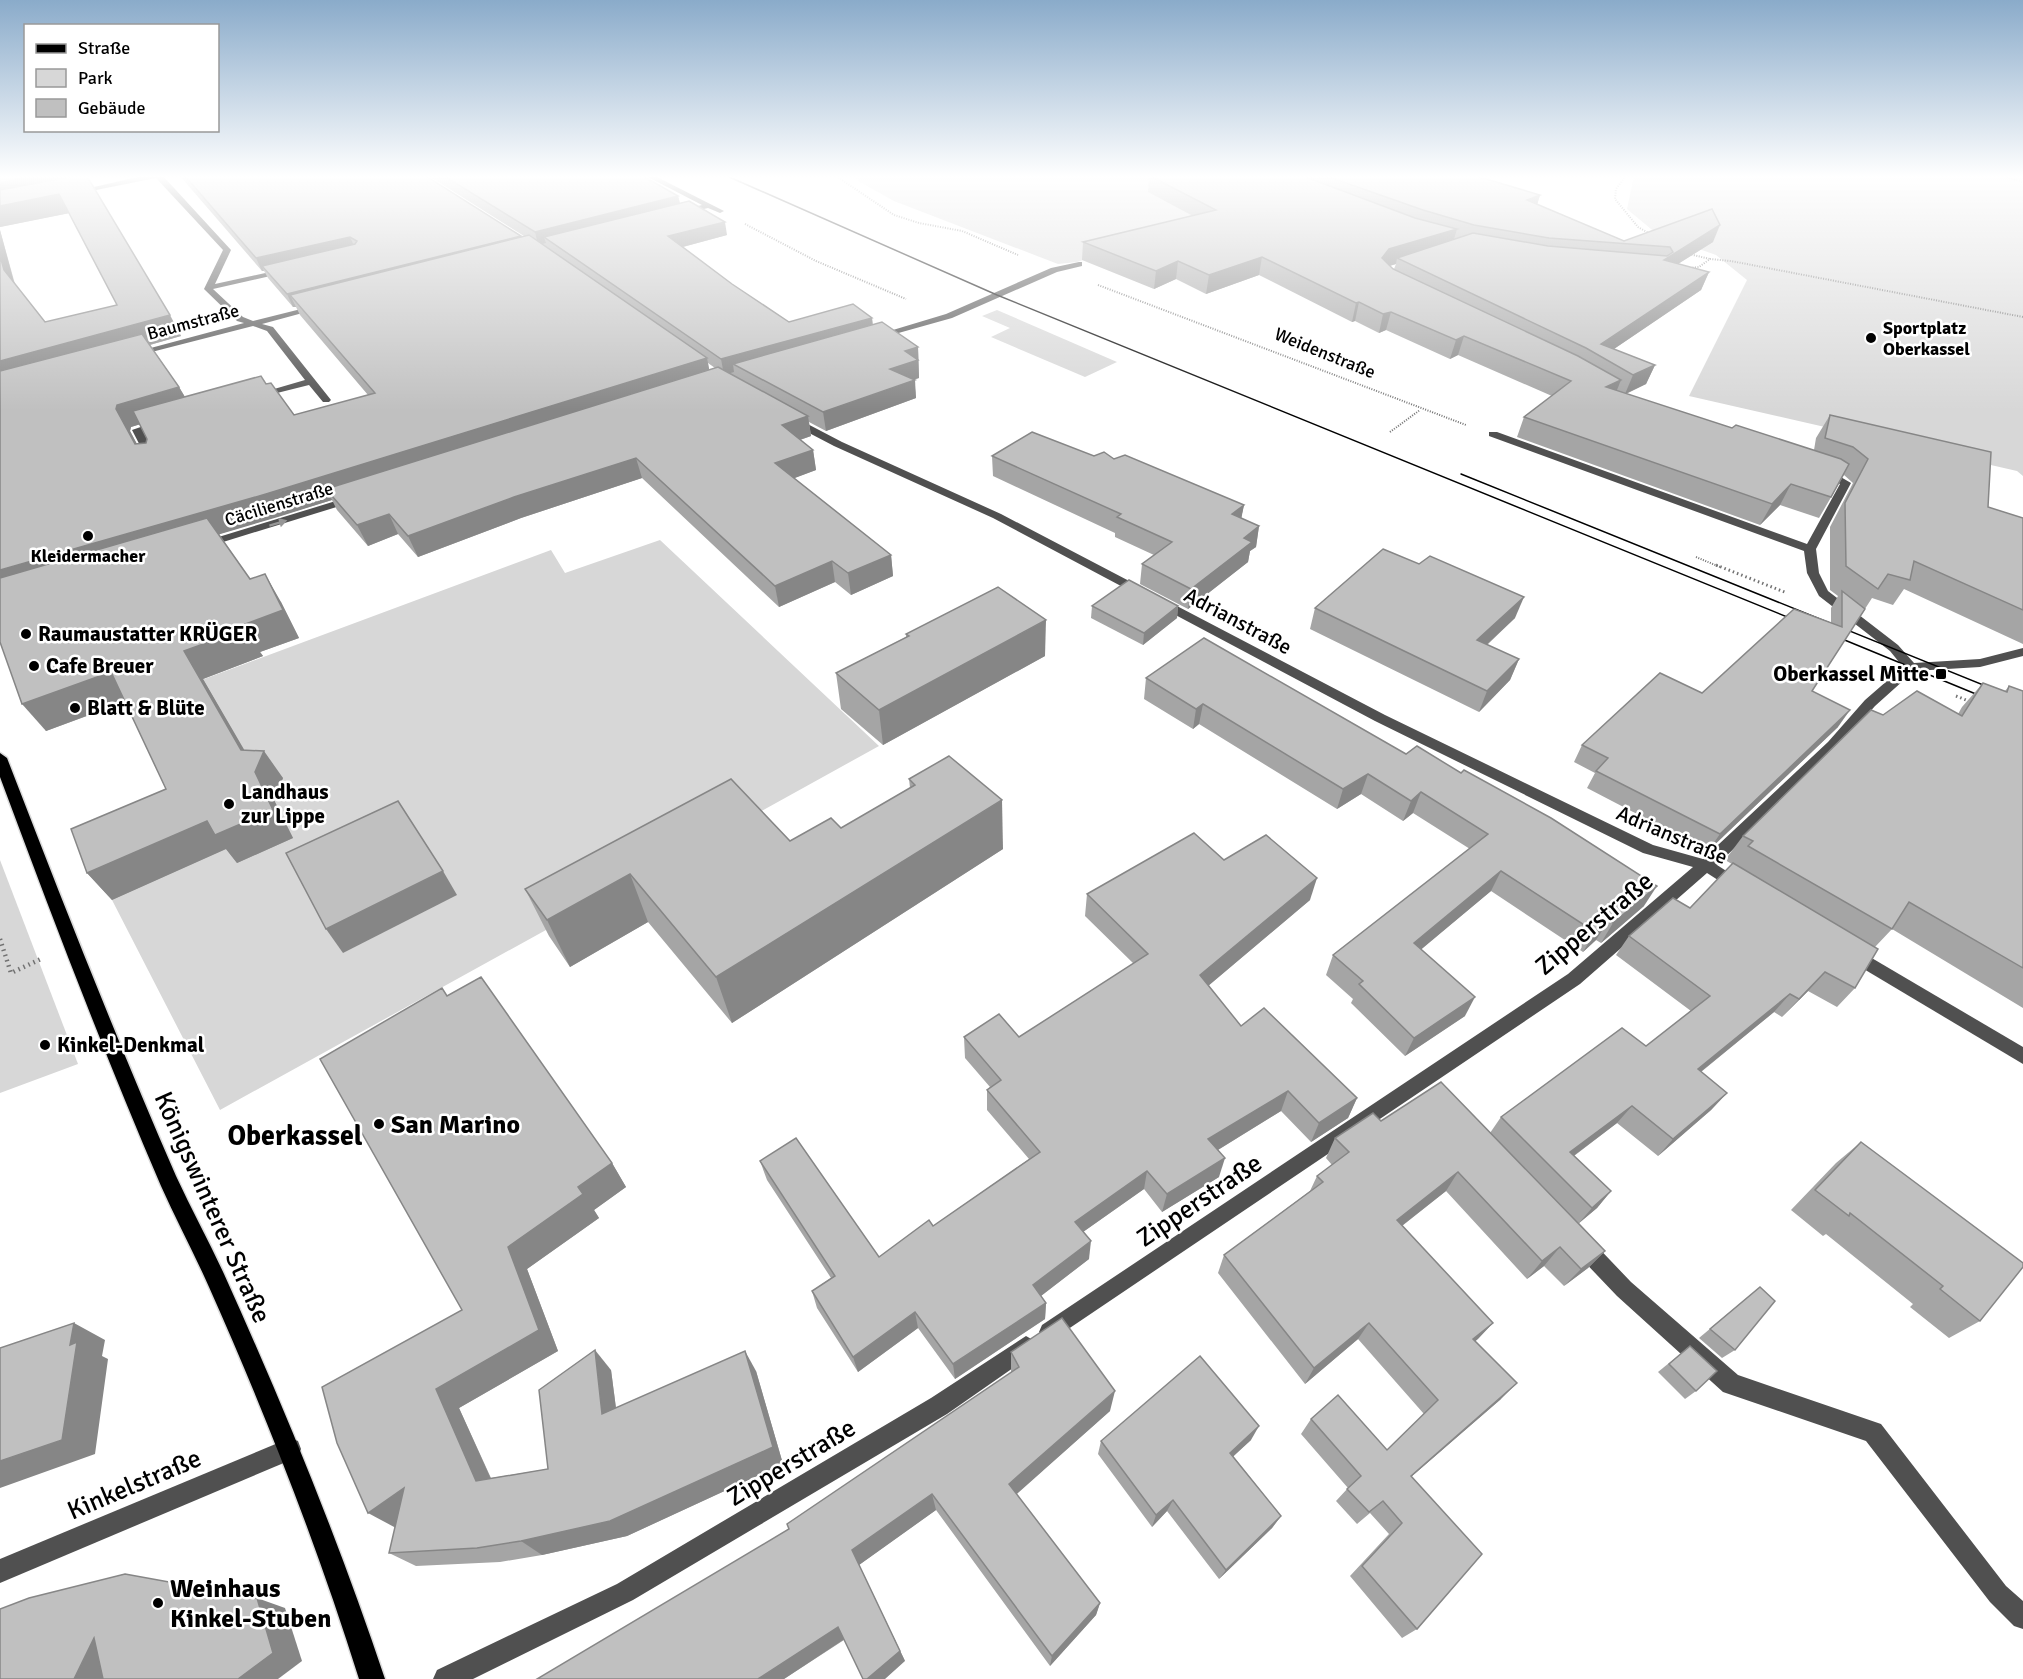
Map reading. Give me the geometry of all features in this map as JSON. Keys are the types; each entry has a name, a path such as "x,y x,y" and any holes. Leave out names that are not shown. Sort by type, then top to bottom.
{"main road":[{"name":"Königswinterer Straße","path":"0,758 67,932 167,1177 215,1277 290,1449 349,1604 372,1679"}],"street":[{"path":"209,288 225,254"},
{"path":"870,338 949,316 1054,270 1080,264"},
{"path":"209,288 299,267"},
{"path":"209,288 240,318 270,329 326,400"},
{"name":"Baumstraße","path":"127,357 331,303"},
{"path":"246,400 312,381"},
{"name":"Adrianstraße","path":"778,412 838,444 997,516 1380,718 1648,849 1705,865 1746,890"},
{"path":"154,463 137,430 170,421"},
{"path":"1493,434 1810,549"},
{"path":"1811,467 1834,475 1846,483 1810,549 1813,573 1823,593 1894,648 1908,671 1980,663 2023,652"},
{"name":"Cäcilienstraße","path":"193,548 364,495"},
{"name":"Zipperstraße","path":"446,1679 625,1592 939,1406 1574,979 1727,847 1825,753 1870,703 1908,671"},
{"path":"1838,945 2023,1056"},
{"path":"1424,1082 1440,1099"},
{"path":"1569,1231 1624,1288 1731,1384 1873,1432 1998,1594 2023,1617"},
{"name":"Kinkelstraße","path":"0,1571 290,1449"}],"path":[{"path":"803,254 949,316"},
{"name":"Weidenstraße","path":"1017,254 1054,270 1170,309 1421,409 1493,434"},
{"path":"1691,254 2023,317"},
{"path":"1689,268 1699,267 1710,259"},
{"path":"1390,432 1421,409"},
{"path":"1696,557 1816,605 1842,608"},
{"path":"1908,671 1980,706"},
{"path":"0,939 11,973 38,960"}],"green space":[{"path":"1033,254 1100,254 1077,262 1058,264"},
{"name":"Sportplatz Oberkassel","path":"1714,254 2023,254 2023,476 2017,471 1689,396 1747,280"},
{"path":"997,310 1117,362 1085,377 991,337 1010,328 982,316"},
{"path":"660,540 879,746 220,1110 112,900 228,848 137,704 551,550 565,573"},
{"path":"0,860 78,1064 0,1093"}],"building":[{"path":"91,254 134,254 170,315 0,361 0,256 4,270 45,322 117,305"},
{"path":"253,254 272,254 256,258"},
{"path":"311,254 447,254 287,294 262,266"},
{"path":"452,254 557,254 707,358 266,494 0,570 0,371 142,334 179,387 117,405 116,409 135,444 146,443 147,439 133,411 261,376 266,384 271,383 294,415 375,393 290,295"},
{"path":"569,254 692,254 789,322 853,304 872,318 721,359"},
{"path":"1114,254 1385,254 1382,258 1393,269 1578,356 1621,380 1606,387 1732,428 1736,425 1841,459 1849,464 1831,497 1791,484 1772,504 1524,417 1571,381 1464,336 1456,340 1391,312 1383,314 1262,257 1209,275 1178,261 1156,271"},
{"path":"1408,254 1673,254 1664,260 1709,272 1601,344 1655,365 1633,375 1586,348 1397,258"},
{"path":"882,322 918,347 905,351 918,360 890,369 915,380 823,412 733,364"},
{"path":"718,367 808,416 782,425 813,450 775,463 891,555 848,573 832,561 775,586 636,458 514,497 408,536 389,514 357,525 326,489"},
{"path":"1830,415 1991,452 1988,507 2023,518 2023,610 1914,561 1910,580 1888,574 1878,589 1846,566 1845,503 1868,459 1853,447 1825,438"},
{"path":"1032,432 1094,456 1104,452 1114,459 1125,455 1244,505 1232,514 1259,526 1244,538 1252,542 1191,589 1142,564 1172,542 1117,517 1121,514 992,456"},
{"path":"207,518 250,579 265,574 283,610 243,625 245,629 184,651 241,750 264,751 255,772 273,810 215,835 207,821 87,873 71,829 166,789 111,672 22,704 0,642 0,578"},
{"path":"1383,549 1419,564 1430,556 1524,597 1477,640 1519,659 1487,691 1315,608"},
{"path":"1129,580 1178,606 1144,633 1092,606"},
{"path":"998,587 1046,620 879,710 836,673 909,636 906,634"},
{"path":"1842,591 1865,609 1812,691 1850,710 1720,834 1596,771 1608,758 1582,745 1660,673 1702,693 1794,609 1842,627"},
{"path":"1204,638 1406,754 1417,746 1461,773 1464,770 1551,818 1657,886 1613,923 1609,920 1595,932 1501,871 1414,943 1475,997 1414,1038 1359,984 1363,981 1333,955 1488,834 1421,792 1411,801 1368,774 1343,789 1203,704 1196,709 1146,678"},
{"path":"1983,683 2007,692 2009,686 2023,691 2023,968 1909,902 1892,929 1748,846 1753,841 1743,836 1871,710 1883,715 1917,691 1962,716"},
{"path":"949,756 1002,800 716,977 630,874 547,920 525,889 731,779 790,841 831,818 841,828 915,785 909,779"},
{"name":"Landhaus zur Lippe","path":"398,801 443,871 326,929 286,853"},
{"path":"1194,833 1224,860 1266,835 1317,878 1200,975 1241,1026 1264,1008 1357,1098 1319,1123 1288,1091 1208,1139 1225,1158 1167,1194 1147,1171 1075,1222 1091,1241 1033,1285 1046,1303 953,1364 915,1312 853,1357 812,1291 835,1276 760,1161 796,1138 879,1257 929,1220 933,1226 1040,1152 987,1090 1001,1080 964,1037 999,1014 1019,1037 1148,954 1087,894"},
{"path":"1733,863 1878,949 1855,988 1825,972 1799,999 1790,994 1698,1069 1727,1093 1673,1139 1632,1106 1570,1152 1611,1191 1592,1208 1501,1117 1622,1028 1646,1046 1710,996 1629,936 1673,898 1690,908"},
{"path":"481,977 612,1163 578,1187 583,1194 508,1247 539,1330 436,1389 476,1481 548,1469 539,1390 595,1350 602,1414 745,1351 773,1447 610,1521 521,1541 477,1548 389,1553 404,1488 368,1513 337,1443 322,1387 462,1310 320,1059 442,988 447,996"},
{"path":"1441,1082 1605,1251 1581,1269 1560,1247 1542,1261 1458,1172 1397,1220 1493,1323 1473,1339 1517,1383 1411,1476 1482,1554 1417,1629 1362,1566 1402,1523 1383,1501 1369,1512 1347,1489 1361,1476 1311,1419 1338,1395 1387,1450 1438,1400 1369,1323 1314,1368 1224,1255 1323,1182 1317,1176 1349,1152 1335,1138 1373,1113 1381,1121"},
{"path":"1861,1142 2023,1263 2023,1267 1980,1321 1940,1289 1943,1286 1850,1213 1849,1216 1815,1190"},
{"path":"1760,1287 1775,1301 1735,1350 1710,1329"},
{"path":"1062,1318 1115,1391 1009,1484 1100,1603 1052,1656 932,1494 852,1550 900,1651 867,1679 863,1679 838,1627 758,1679 537,1679 789,1529 787,1524 1019,1367 1011,1352"},
{"path":"74,1323 70,1345 77,1342 62,1440 0,1461 0,1348"},
{"path":"1690,1346 1717,1371 1696,1391 1669,1364"},
{"path":"1200,1356 1259,1426 1230,1453 1281,1516 1226,1570 1173,1500 1156,1515 1101,1441"},
{"path":"125,1574 257,1598 273,1653 238,1679 103,1679 94,1638 74,1679 0,1679 0,1609 29,1598"}],"tram line":[{"path":"905,254 997,295 1802,623"},
{"path":"1461,474 2023,701"},
{"path":"1830,634 1988,699"}],"place":[{"name":"Sportplatz Oberkassel","path":"1871,338"},
{"name":"Kleidermacher","path":"88,536"},
{"name":"Raumaustatter KRÜGER","path":"26,634"},
{"name":"Cafe Breuer","path":"34,666"},
{"name":"Oberkassel Mitte","path":"1941,674"},
{"name":"Blatt & Blüte","path":"75,708"},
{"name":"Landhaus zur Lippe","path":"229,804"},
{"name":"Kinkel-Denkmal","path":"45,1045"},
{"name":"San Marino","path":"379,1124"},
{"name":"Weinhaus Kinkel-Stuben","path":"158,1603"}],"district":[{"name":"Oberkassel","path":"295,1135"}]}
